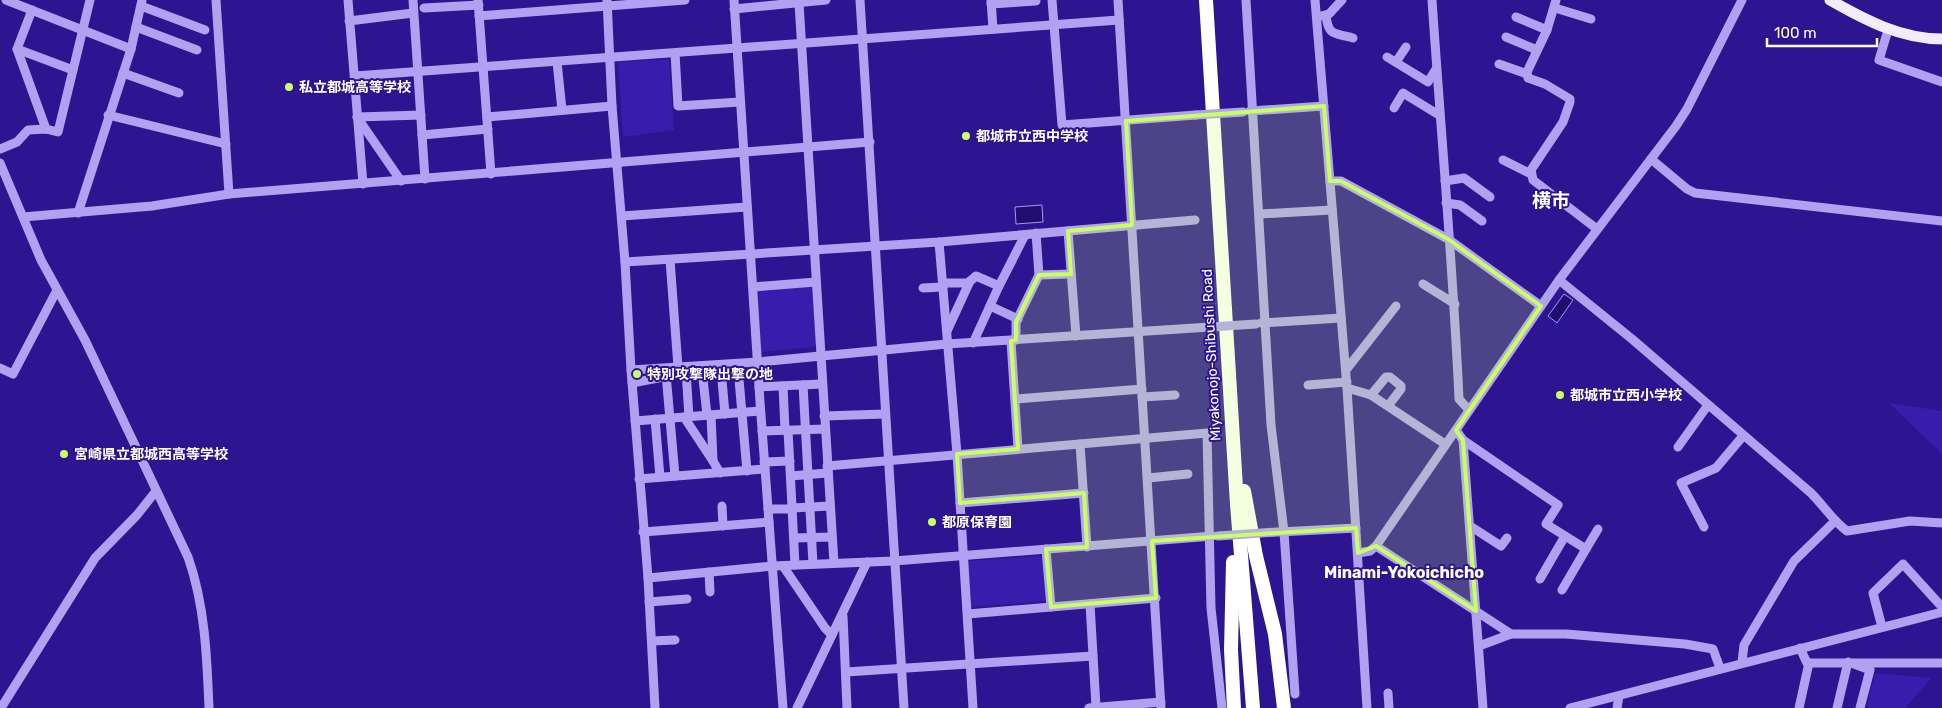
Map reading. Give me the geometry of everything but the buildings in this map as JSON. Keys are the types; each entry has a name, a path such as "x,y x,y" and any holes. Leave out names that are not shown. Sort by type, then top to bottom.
{"highway":[{"name":"Miyakonojo-Shibushi Road","path":"1206,0 1228,358 1253,708"},
{"path":"1228,358 1233,544 1231,650 1234,708"},
{"path":"1228,358 1249,524 1275,634 1284,708"}],"main road":[{"path":"1830,0 1888,30 1942,39"}],"street":[{"path":"6,0 82,32 131,49"},
{"path":"0,149 17,142 28,130 46,129 58,132 90,0"},
{"path":"216,0 229,194"},
{"path":"348,0 363,184"},
{"path":"413,0 425,179"},
{"path":"480,16 608,3 685,0"},
{"path":"783,708 778,566 769,522 759,387 755,364 753,286 734,4 799,3 826,0"},
{"path":"860,0 870,142 874,245 882,352 887,460 904,708"},
{"path":"1052,0 1062,125 1324,106"},
{"path":"1090,604 1093,708 1161,705 1156,598 1118,0"},
{"path":"1246,0 1271,425 1295,694"},
{"path":"1315,0 1327,28 1331,32 1352,38"},
{"path":"1321,16 1329,14 1342,0"},
{"path":"1432,0 1448,239 1455,304 1460,399 1469,410"},
{"path":"1358,553 1370,551 1376,546 1559,280 1687,109 1742,0"},
{"path":"993,29 991,2 1036,1"},
{"path":"78,213 108,115 131,49 142,3 205,30"},
{"path":"424,8 478,3 491,174"},
{"path":"608,3 612,58 612,106 626,262 631,370 648,578 655,708"},
{"path":"799,3 834,563"},
{"path":"1527,74 1547,30 1555,4 1591,20"},
{"path":"32,10 17,48 46,129"},
{"path":"349,20 413,13"},
{"path":"1321,16 1324,106 1346,370 1367,708"},
{"path":"1516,17 1547,30"},
{"path":"355,76 1119,20"},
{"path":"136,27 197,50"},
{"path":"1888,30 1879,60 1942,82"},
{"path":"1506,37 1537,50"},
{"path":"1396,62 1406,47"},
{"path":"17,48 73,70"},
{"path":"674,53 678,106 740,102"},
{"path":"1387,57 1428,82 1436,69"},
{"path":"557,62 562,110"},
{"path":"1499,64 1527,74 1528,78 1570,99 1563,122 1531,170 1531,174 1533,180 1597,229"},
{"path":"123,73 179,93"},
{"path":"1394,108 1403,93 1439,115"},
{"path":"487,117 612,106"},
{"path":"108,115 226,144"},
{"path":"357,117 421,115"},
{"path":"357,117 401,181"},
{"path":"422,135 488,130"},
{"path":"23,217 152,206 229,194 870,142"},
{"path":"1651,159 1687,189 1695,193 1942,221"},
{"path":"1503,160 1531,174"},
{"path":"0,164 57,290 85,340 188,557 198,585 204,629 210,708"},
{"path":"1445,181 1464,178 1490,198"},
{"path":"1330,180 1341,181 1448,239 1541,306"},
{"path":"1446,202 1460,205 1482,221"},
{"path":"622,216 747,207"},
{"path":"1260,214 1332,210"},
{"path":"626,262 939,242 1195,220"},
{"path":"1068,231 1076,336"},
{"path":"973,343 1025,234"},
{"path":"1018,449 1013,340 1018,319 1039,275 1036,234"},
{"path":"939,242 957,454 973,708"},
{"path":"670,260 686,417 720,473"},
{"path":"1039,275 1071,274"},
{"path":"923,288 968,283 976,276 999,286"},
{"path":"1559,280 1625,333 1811,493 1831,514 1834,522 1847,531 1910,521 1942,523"},
{"path":"946,333 970,281"},
{"path":"753,286 816,282"},
{"path":"1423,284 1455,304"},
{"path":"0,368 13,374 57,290"},
{"path":"990,306 1018,319"},
{"path":"1346,370 1390,322 1396,306"},
{"path":"631,370 755,364 947,344 1138,333 1341,318"},
{"path":"632,383 664,377 666,374 682,369 738,368 755,364"},
{"path":"738,368 747,471"},
{"path":"721,369 725,414"},
{"path":"702,370 709,415 713,461"},
{"path":"666,374 675,476"},
{"path":"1371,395 1386,377 1390,376 1401,386 1401,389 1388,406"},
{"path":"759,387 822,384"},
{"path":"803,385 813,564"},
{"path":"1308,385 1347,385 1371,395 1445,444"},
{"path":"783,386 790,461 795,565"},
{"path":"1015,398 1142,393 1175,395"},
{"path":"1678,446 1708,405"},
{"path":"635,421 760,411"},
{"path":"824,416 885,414"},
{"path":"655,419 660,478"},
{"path":"762,432 825,428"},
{"path":"1456,430 1463,440 1558,505 1546,524 1586,549"},
{"path":"791,476 887,460 1207,434 1213,536 1211,608 1222,708"},
{"path":"1704,527 1681,484 1716,468 1744,436"},
{"path":"1463,440 1483,708"},
{"path":"1080,444 1087,546"},
{"path":"639,479 747,471 790,461"},
{"path":"1148,478 1188,474"},
{"path":"1,708 95,558 137,515 156,491"},
{"path":"960,503 1084,493"},
{"path":"722,506 723,526"},
{"path":"768,510 830,506"},
{"path":"643,532 769,522"},
{"path":"1742,662 1744,646 1794,561 1834,522"},
{"path":"1470,526 1501,546 1507,538"},
{"path":"648,578 778,566 894,561 1213,536 1356,528"},
{"path":"1562,590 1598,529"},
{"path":"1540,579 1565,536"},
{"path":"794,538 832,537"},
{"path":"1376,546 1511,634"},
{"path":"1046,549 1050,607"},
{"path":"797,708 867,562"},
{"path":"1882,627 1873,592 1903,564 1942,606"},
{"path":"778,566 824,628 832,635"},
{"path":"709,572 710,592"},
{"path":"968,614 1156,598"},
{"path":"649,602 687,599"},
{"path":"1570,708 1742,662 1942,612"},
{"path":"843,613 847,708"},
{"path":"1479,646 1511,634 1566,634 1713,649 1720,668"},
{"path":"652,641 675,640"},
{"path":"1800,648 1804,660 1809,663 1942,663"},
{"path":"846,672 1093,656"},
{"path":"1837,708 1848,662"},
{"path":"1848,662 1870,670 1860,708"},
{"path":"1799,708 1809,663"},
{"path":"1388,693 1389,708"},
{"path":"1617,708 1619,696"}],"highlighted area":[{"path":"1324,106 1330,181 1341,181 1448,239 1541,306 1456,430 1463,440 1476,611 1376,546 1358,553 1356,528 1152,541 1156,598 1051,607 1046,549 1087,547 1084,493 960,503 957,454 1018,449 1011,341 1016,340 1016,322 1039,275 1071,274 1068,231 1132,225 1126,121"}],"shaded area":[{"path":"669,59 674,130 623,137 618,62"},
{"path":"1042,205 1043,222 1016,224 1015,207"},
{"path":"812,283 816,343 813,347 761,352 756,288"},
{"path":"1564,294 1573,300 1557,323 1548,316"},
{"path":"1889,403 1942,411 1942,454"},
{"path":"1043,556 1046,601 970,607 967,561"},
{"path":"1875,673 1931,678 1905,708 1867,708"}],"place":[{"name":"私立都城高等学校","path":"289,87"},
{"name":"都城市立西中学校","path":"966,136"},
{"name":"特別攻撃隊出撃の地","path":"637,374"},
{"name":"都城市立西小学校","path":"1560,395"},
{"name":"宮崎県立都城西高等学校","path":"64,454"},
{"name":"都原保育園","path":"932,522"}],"district":[{"name":"横市","path":"1551,200"},
{"name":"Minami-Yokoichicho","path":"1404,572"}]}
